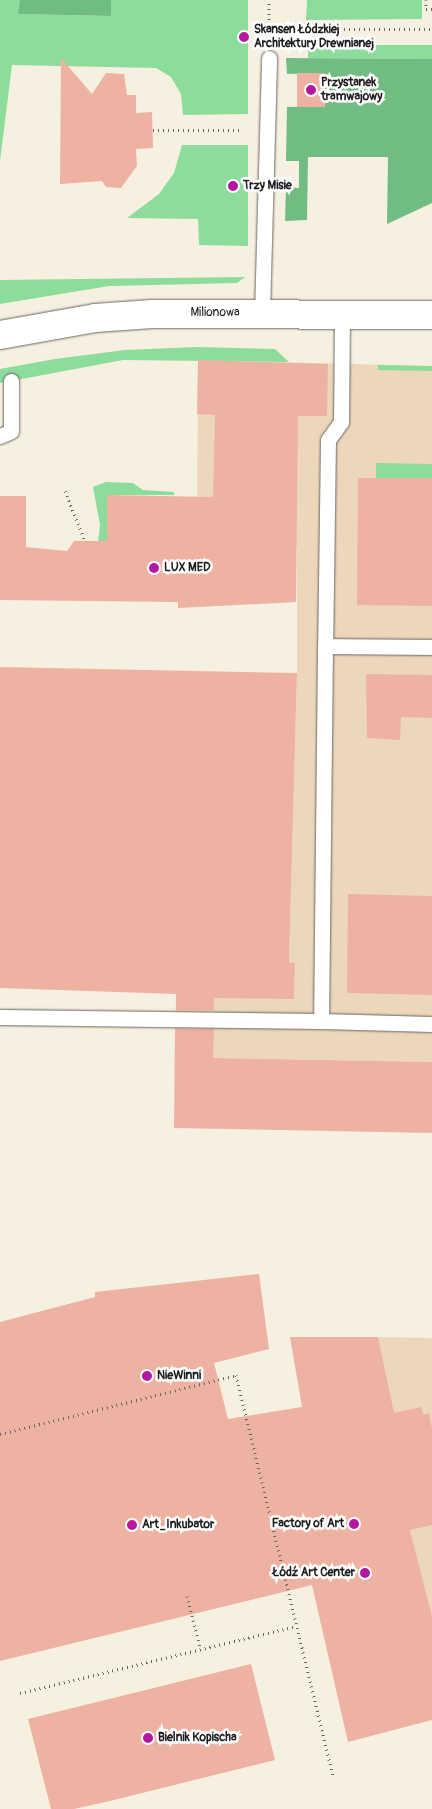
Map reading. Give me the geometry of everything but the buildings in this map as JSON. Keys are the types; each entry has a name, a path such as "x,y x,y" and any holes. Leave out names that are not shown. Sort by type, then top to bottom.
{"street":[{"name":"Milionowa","path":"0,335 120,315 432,315"}],"lane":[{"path":"262,314 269,58"},
{"path":"320,1021 328,440 341,422 342,314"},
{"path":"0,436 11,431 11,381"},
{"path":"325,646 432,647"},
{"path":"0,1016 432,1024"}],"path":[{"path":"269,0 269,58"},
{"path":"426,0 426,9 432,10"},
{"path":"269,29 432,29"},
{"path":"153,130 267,130"},
{"path":"65,492 85,541"},
{"path":"0,1434 236,1375 333,1776"},
{"path":"187,1596 200,1647"},
{"path":"20,1693 200,1647 296,1626"}],"shaded area":[{"path":"198,360 432,366 432,1062 213,1058 213,1031 175,1031 176,994 294,999 295,963 289,962 297,673 297,547 197,543"},
{"path":"378,1337 432,1338 432,1616 410,1530"}],"green space":[{"path":"0,0 20,0 19,14 111,16 111,0 248,0 248,114 183,115 181,94 171,77 156,68 12,65 0,161"},
{"path":"20,0 111,0 111,16 18,14"},
{"path":"307,0 422,0 422,19 306,20"},
{"path":"308,45 432,45 432,59 308,58"},
{"path":"286,58 432,59 432,203 387,224 388,157 308,157 307,220 285,221 286,187 299,188 299,161 286,161 287,107 325,106 325,73 287,74"},
{"path":"182,145 248,145 248,246 199,245 198,219 127,218 159,194 174,173"},
{"path":"245,277 237,283 109,286 0,304 0,280"},
{"path":"197,347 275,349 289,362 123,360 0,383 0,369 55,359 125,350"},
{"path":"378,365 432,366 432,371 378,370"},
{"path":"376,463 432,464 432,478 376,478"},
{"path":"106,482 133,483 143,490 174,492 174,495 107,495 107,541 98,542 100,525 93,487"}],"place":[{"name":"Skansen Łódzkiej Architektury Drewnianej","path":"244,37"},
{"name":"Przystanek tramwajowy","path":"311,90"},
{"name":"Trzy Misie","path":"233,186"},
{"name":"LUX MED","path":"154,568"},
{"name":"NieWinni","path":"147,1376"},
{"name":"Factory of Art","path":"354,1524"},
{"name":"Art_Inkubator","path":"132,1525"},
{"name":"Łódź Art Center","path":"365,1573"},
{"name":"Bielnik Kopischa","path":"148,1738"}]}
